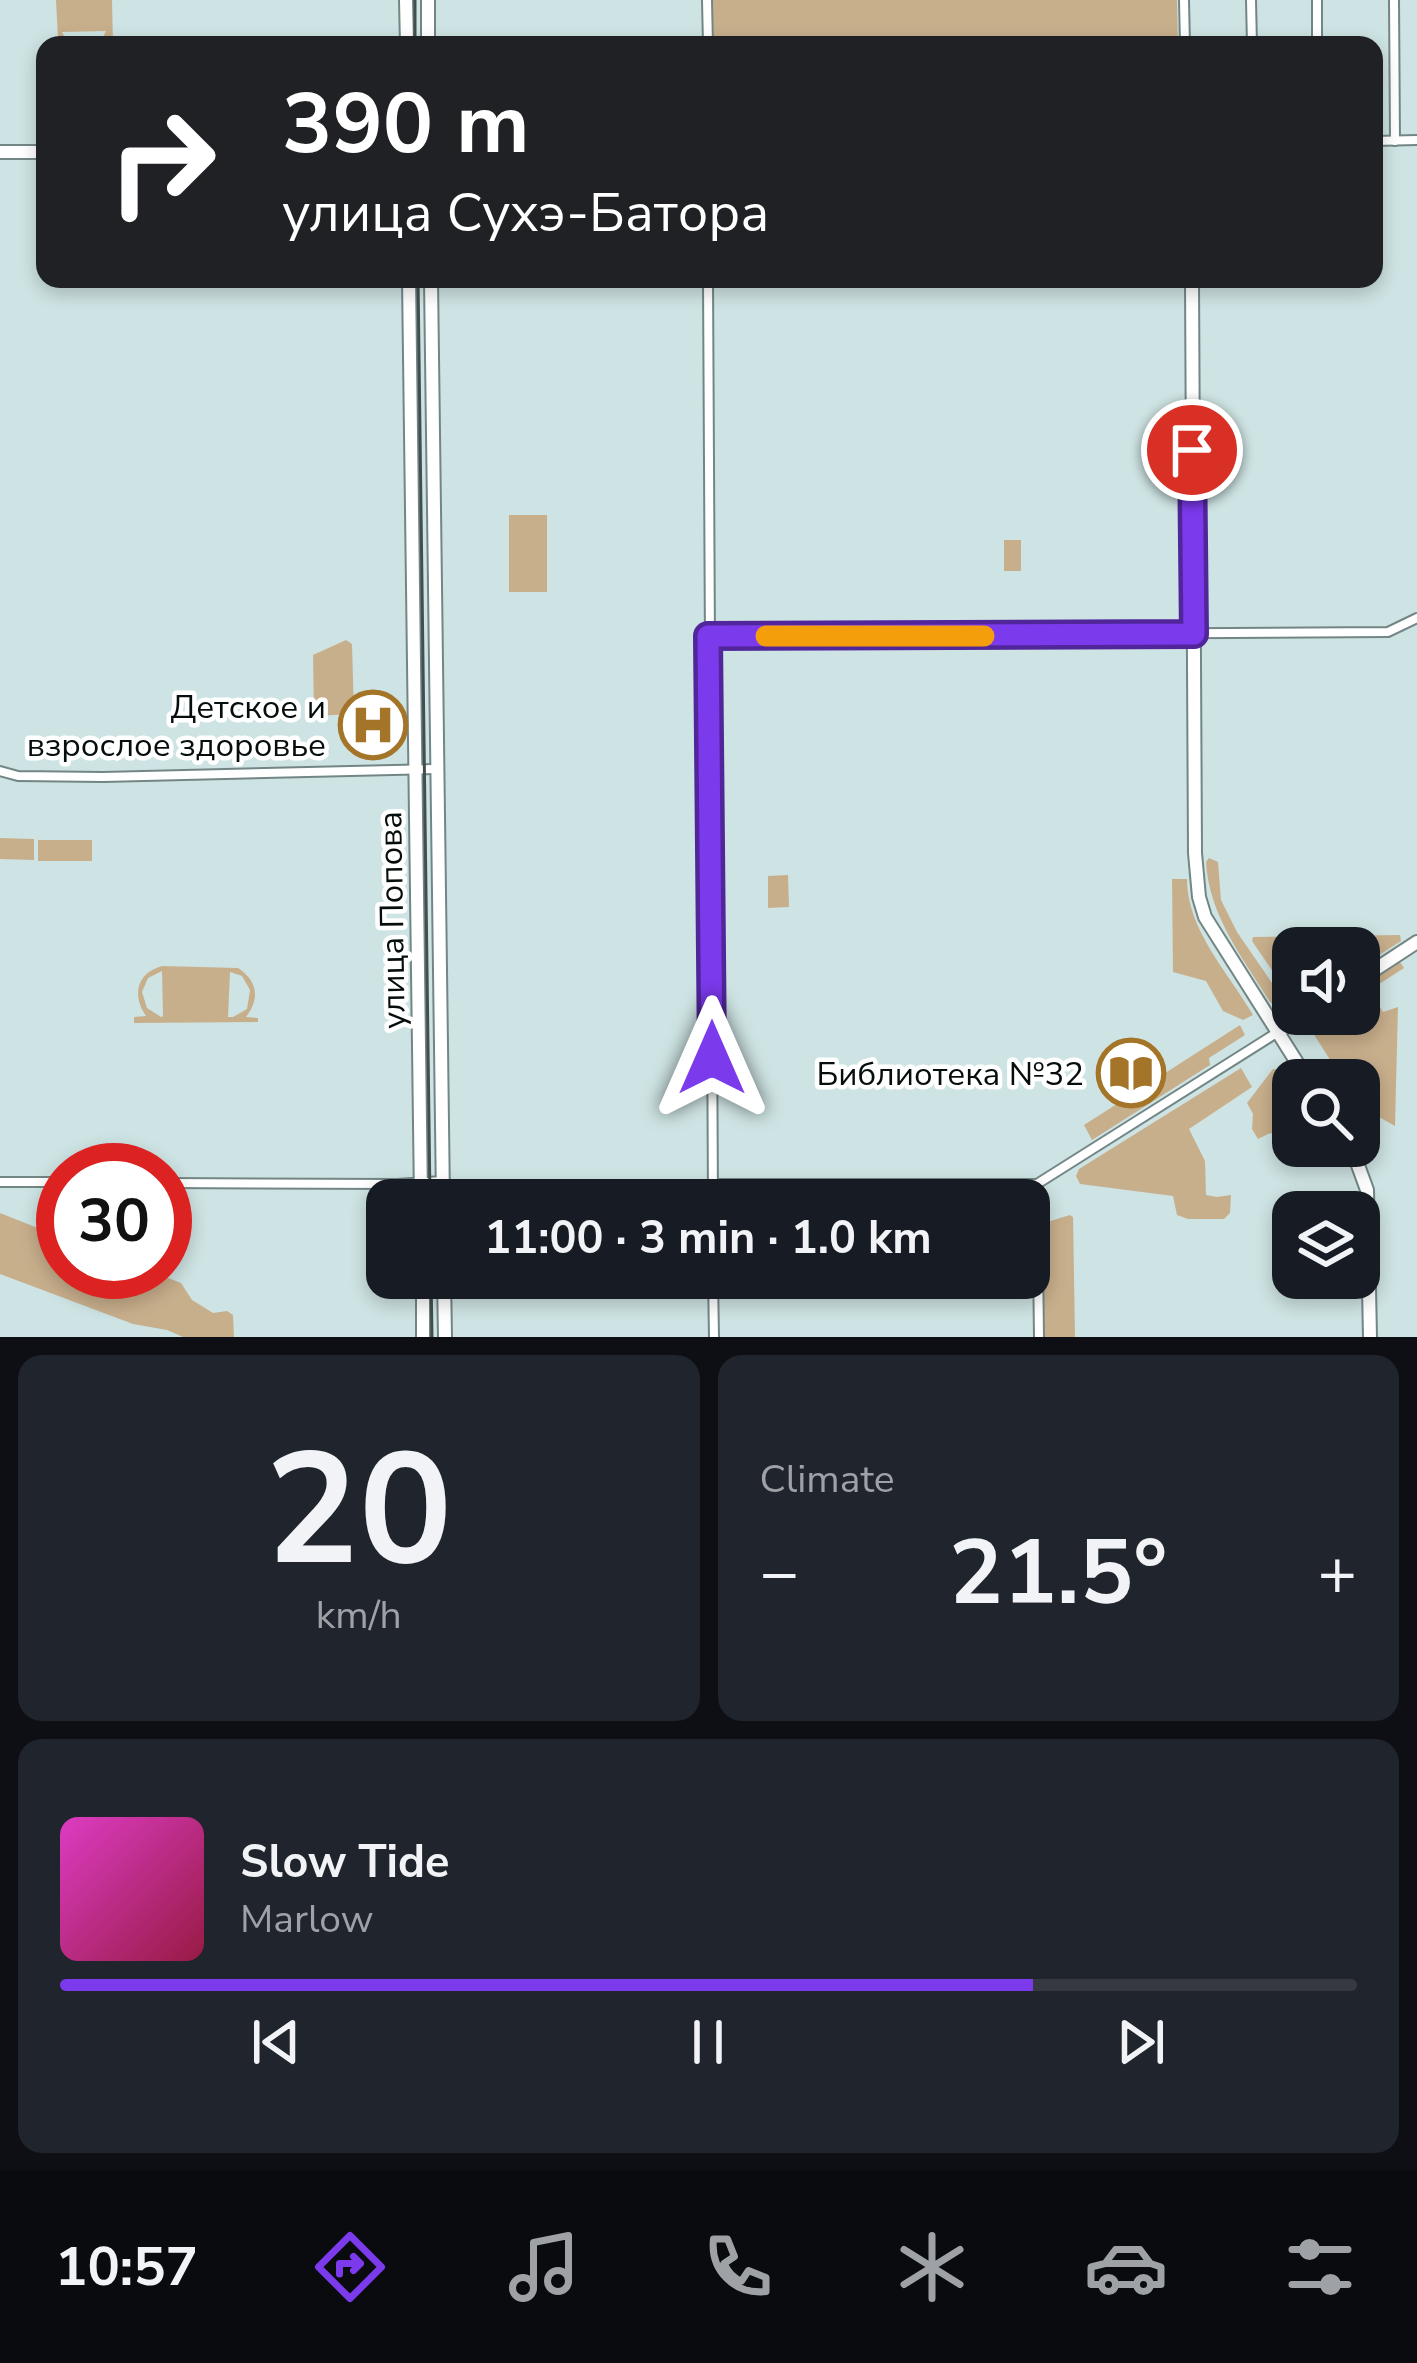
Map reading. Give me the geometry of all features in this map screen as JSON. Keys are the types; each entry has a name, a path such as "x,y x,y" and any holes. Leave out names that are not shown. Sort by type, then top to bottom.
{"main road":[{"path":"406,0 407,36"},
{"path":"428,0 428,36"},
{"path":"0,152 36,152"},
{"name":"улица Попова","path":"409,288 421,1179"},
{"name":"улица Попова","path":"431,288 442,1179"},
{"path":"1192,288 1199,897 1215,936 1272,1023"},
{"path":"1380,966 1417,942"},
{"path":"1359,1167 1367,1190 1370,1337"},
{"path":"423,1299 423,1337"},
{"path":"444,1299 445,1337"}],"street":[{"path":"707,0 708,36"},
{"path":"1184,0 1185,36"},
{"path":"1251,0 1252,36"},
{"path":"1317,0 1317,36"},
{"path":"1394,0 1395,141"},
{"path":"1383,141 1417,140"},
{"path":"707,288 713,1179"},
{"path":"708,636 1388,632 1417,618"},
{"path":"0,771 18,776 103,777 438,769"},
{"path":"1045,1179 1273,1035"},
{"path":"0,1182 36,1182"},
{"path":"192,1183 366,1184"},
{"path":"713,1299 714,1337"},
{"path":"1039,1299 1039,1337"}],"shaded area":[{"path":"56,0 112,0 113,36 104,36 106,31 58,36"},
{"path":"712,0 1177,0 1178,36 713,36"},
{"path":"509,515 547,515 547,592 509,592"},
{"path":"1004,540 1021,540 1021,571 1004,571"},
{"path":"346,640 352,644 354,714 314,716 313,655"},
{"path":"0,838 34,839 34,860 0,859"},
{"path":"38,840 92,840 92,861 38,861"},
{"path":"1209,858 1218,862 1221,900 1272,983 1272,1003 1220,918 1206,862"},
{"path":"788,875 789,907 768,908 768,876"},
{"path":"1172,879 1187,879 1201,933 1253,1015 1243,1020 1223,1011 1206,981 1173,972"},
{"path":"1380,935 1400,935 1401,941 1380,954"},
{"path":"1253,937 1272,937 1272,970 1252,941"},
{"path":"1400,962 1404,968 1380,984 1380,975"},
{"path":"238,968 255,991 246,1017 258,1018 258,1022 134,1023 134,1017 146,1016 139,986 153,969","holes":["162,971 163,1016 161,1017 147,1008 142,992 148,978","230,972 242,976 250,990 247,1009 233,1017 228,1017"]},
{"path":"1380,1007 1383,1012 1398,1007 1395,1126 1380,1118 1380,1059 1330,1059 1314,1035 1380,1035"},
{"path":"1240,1025 1245,1035 1209,1058 1210,1065 1092,1140 1084,1125"},
{"path":"1241,1068 1252,1087 1189,1129 1205,1161 1206,1195 1231,1195 1230,1213 1224,1219 1177,1215 1173,1196 1080,1184 1079,1169"},
{"path":"1272,1070 1272,1133 1258,1139 1247,1103"},
{"path":"0,1213 36,1227 36,1288 0,1274"},
{"path":"1073,1217 1075,1337 1044,1337 1044,1299 1050,1299 1050,1221"},
{"path":"66,1299 191,1299 213,1313 233,1315 234,1337 183,1337"}],"tram line":[{"path":"415,0 415,36"},
{"path":"418,288 430,1179"},
{"path":"431,1299 432,1337"}],"slow traffic":[{"path":"766,636 984,636"}],"place":[{"name":"Детское и взрослое здоровье","path":"373,725"},
{"name":"Библиотека №32","path":"1131,1073"}],"route":[{"path":"712,1058 708,636 1194,634 1192,450"}]}
